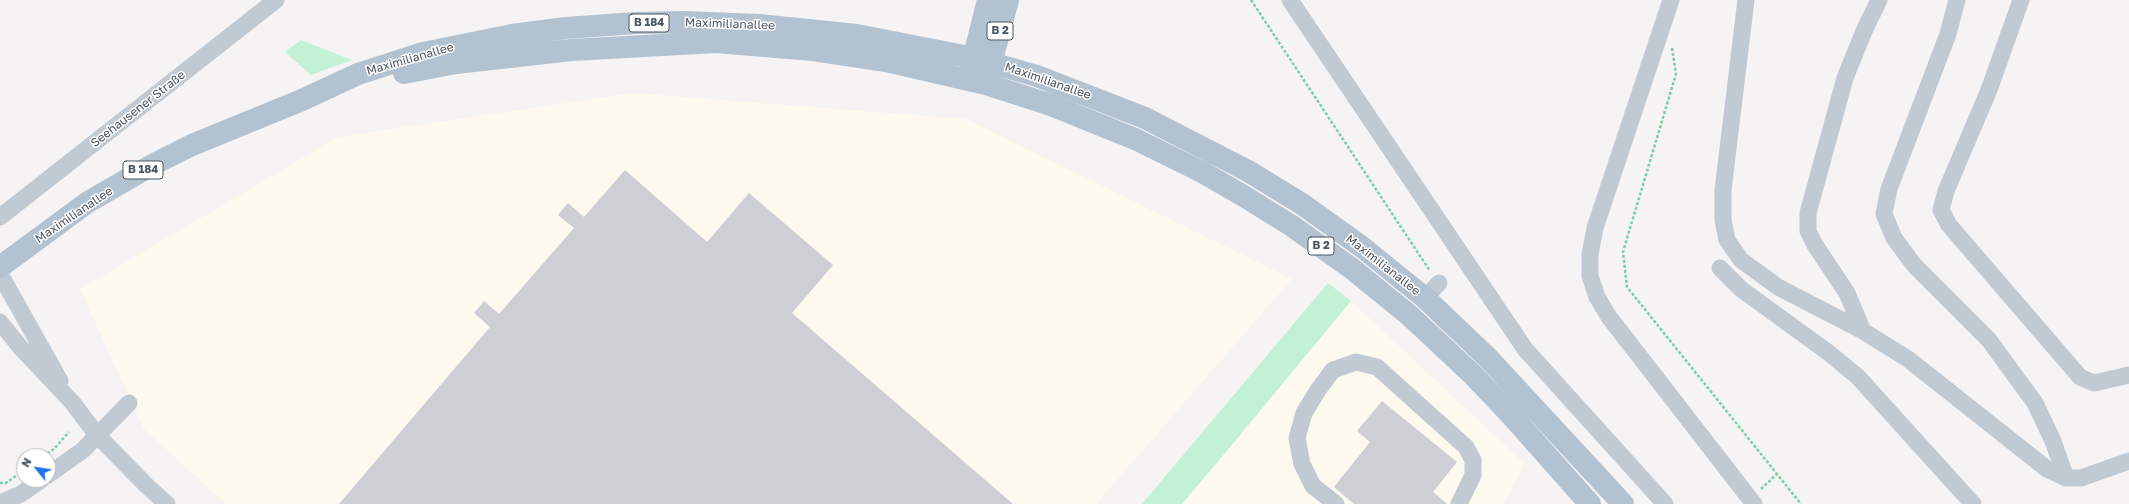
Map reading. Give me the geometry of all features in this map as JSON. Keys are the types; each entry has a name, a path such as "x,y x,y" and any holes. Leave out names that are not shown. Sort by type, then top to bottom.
{"main road":[{"name":"B 2","path":"983,60 988,0"},
{"name":"B 2","path":"977,82 983,60 1008,0"},
{"name":"Maximilianallee","path":"0,267 88,202 192,144 358,74 453,46 512,35 566,28 636,23 722,23 808,29 857,36 983,60 1037,76 1114,105 1208,149 1302,204 1362,247 1432,291 1494,363 1623,504"},
{"name":"B 184","path":"330,87 359,84 456,63 572,50 691,42 813,50 886,61 977,82"},
{"name":"Maximilianallee","path":"977,82 1100,124 1172,156 1242,194 1318,243 1409,315 1473,376 1511,415 1590,504"}],"street":[{"name":"Seehausener Straße","path":"0,217 276,0"},
{"path":"1290,0 1525,349 1665,504"},
{"path":"1671,0 1596,228 1590,254 1590,276 1597,297 1608,317 1752,502"},
{"path":"1746,0 1723,190 1723,220 1727,240 1741,260 1778,288 1863,331 1908,359 2047,470 2066,478 2081,478 2129,461"},
{"path":"1863,331 1847,293 1808,231 1808,213 1845,78 1864,31 1879,0"},
{"path":"1958,0 1948,34 1889,189 1884,214 1894,238 1914,265 1989,340 2035,403 2053,440 2066,478"},
{"path":"2021,0 1989,90 1946,191 1941,210 1949,225 2080,377 2094,383 2129,375"},
{"path":"1720,268 1741,290 1829,353 1858,377 1973,504"},
{"path":"0,274 72,402"},
{"path":"0,322 5,334 72,402 97,435 147,486 167,504"},
{"path":"1336,504 1313,486 1302,464 1297,438 1304,413 1318,390 1333,370 1356,362 1377,367 1466,447 1473,460 1473,475 1459,504"},
{"path":"56,469 83,450 129,402"},
{"path":"0,503 21,494 30,488"}],"path":[{"path":"1251,0 1416,251 1432,291"},
{"path":"1659,36 1672,47 1676,74 1623,252 1627,287 1801,504"},
{"path":"54,448 69,432"},
{"path":"1752,502 1777,474"},
{"path":"0,483 6,482 16,475"}],"shaded area":[{"path":"632,93 966,119 1292,279 1096,504 226,504 144,429 80,289 338,137"},
{"path":"1351,301 1525,464 1503,504 1182,504"}],"green space":[{"path":"301,40 352,60 311,75 285,52"},
{"path":"1328,283 1351,301 1231,446 1182,504 1142,504"}],"building":[{"path":"625,170 707,242 749,193 833,265 792,313 1013,504 339,504 490,327 474,313 484,301 499,314 574,228 558,215 568,203 584,217"},
{"path":"1382,401 1457,462 1433,492 1447,504 1354,504 1334,487 1370,442 1357,431"}]}
